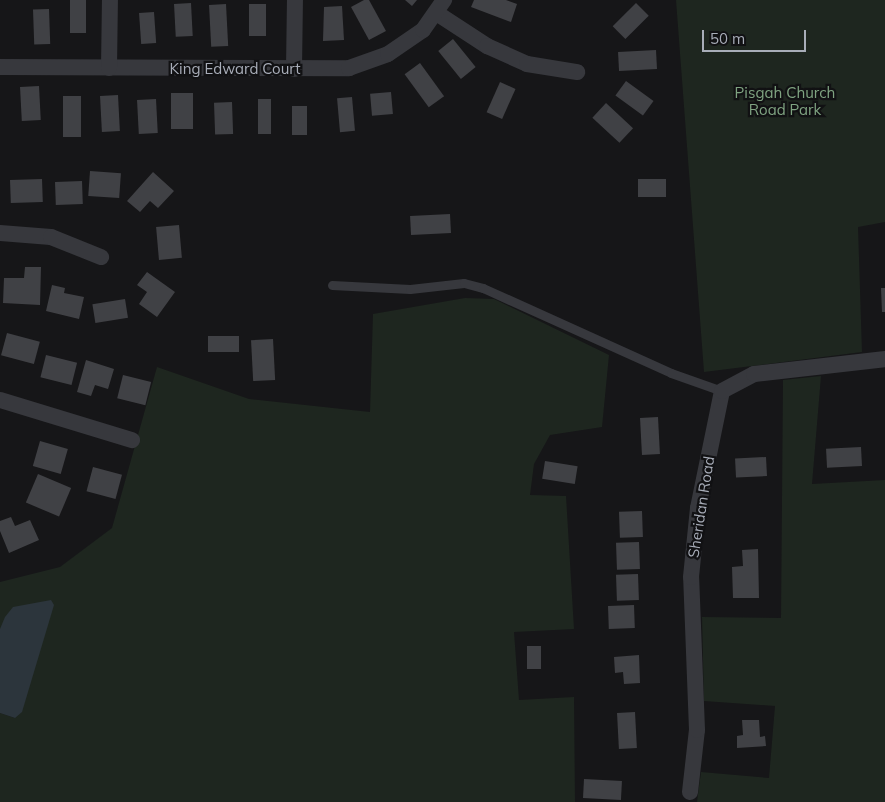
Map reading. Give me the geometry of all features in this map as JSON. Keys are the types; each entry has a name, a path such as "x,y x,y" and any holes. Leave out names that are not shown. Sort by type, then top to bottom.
{"street":[{"path":"109,68 110,0"},
{"path":"294,69 295,0"},
{"path":"441,7 487,46 527,64 577,72"},
{"name":"King Edward Court","path":"0,67 349,68 388,54 423,30 441,7"},
{"path":"0,233 51,237 101,256"},
{"path":"722,391 754,374 885,359"},
{"name":"Sheridan Road","path":"688,797 697,730 691,577 698,508 722,391"},
{"path":"0,400 132,440"}],"lane":[{"path":"332,284 410,289 464,283 483,288 671,373 722,391"}],"green space":[{"name":"Pisgah Church Road Park","path":"676,0 885,0 885,222 858,227 862,352 704,372"},
{"path":"465,298 494,299 609,355 602,427 550,435 534,464 530,495 566,496 574,629 514,632 519,700 574,697 575,802 0,802 0,713 15,718 0,629 0,582 60,567 112,528 157,367 249,399 370,412 373,314"},
{"path":"821,376 812,484 885,480 885,802 697,802 701,772 769,778 775,706 704,701 702,617 781,618 783,380"}],"shaded area":[{"path":"51,600 54,605 22,712 15,718 0,713 0,629 5,617 13,607"}],"building":[{"path":"70,0 86,0 86,33 70,33"},
{"path":"364,0 369,0 386,31 369,40 351,7"},
{"path":"405,0 417,0 412,6"},
{"path":"474,0 506,0 517,4 511,22 471,7"},
{"path":"191,3 193,36 176,37 174,4"},
{"path":"636,3 649,16 625,39 613,26"},
{"path":"226,4 228,46 211,47 209,5"},
{"path":"249,4 266,4 266,36 249,36"},
{"path":"342,6 344,40 323,41 324,7"},
{"path":"49,9 50,44 34,45 33,10"},
{"path":"154,12 156,43 141,44 139,13"},
{"path":"453,39 476,67 461,79 438,51"},
{"path":"656,50 657,69 619,71 618,52"},
{"path":"420,63 444,96 429,107 405,74"},
{"path":"626,81 654,101 643,116 615,96"},
{"path":"500,82 516,89 502,119 487,112"},
{"path":"39,86 41,120 22,121 20,87"},
{"path":"391,92 393,114 372,116 370,94"},
{"path":"171,93 193,93 193,129 171,129"},
{"path":"118,95 120,131 102,132 100,96"},
{"path":"63,96 81,96 81,137 63,137"},
{"path":"352,97 355,131 340,132 337,98"},
{"path":"156,99 158,133 139,134 137,100"},
{"path":"258,99 271,99 271,134 258,134"},
{"path":"232,102 233,134 215,135 214,103"},
{"path":"606,103 633,128 619,143 592,118"},
{"path":"292,106 307,106 307,135 292,135"},
{"path":"90,171 121,173 119,198 88,196"},
{"path":"153,172 174,191 158,208 150,201 140,212 127,201"},
{"path":"42,179 43,202 11,203 10,180"},
{"path":"638,179 666,179 666,197 638,197"},
{"path":"82,181 83,204 56,205 55,182"},
{"path":"450,214 451,233 411,235 410,216"},
{"path":"179,225 182,258 159,260 156,227"},
{"path":"25,267 41,267 40,305 3,303 4,278 24,278"},
{"path":"147,272 175,292 157,317 139,304 147,292 137,285"},
{"path":"52,285 65,288 64,293 84,297 79,319 46,311"},
{"path":"881,288 885,288 885,312 882,312"},
{"path":"125,299 128,318 95,323 92,304"},
{"path":"7,333 40,342 34,364 1,355"},
{"path":"208,336 239,336 239,352 208,352"},
{"path":"273,339 275,380 253,381 251,340"},
{"path":"46,355 77,363 71,385 40,377"},
{"path":"86,360 114,369 108,389 95,385 91,396 77,392"},
{"path":"123,375 151,382 145,405 117,398"},
{"path":"658,417 660,454 642,455 640,418"},
{"path":"40,441 68,449 61,474 33,466"},
{"path":"861,447 862,466 827,468 826,449"},
{"path":"766,457 767,476 736,478 735,459"},
{"path":"545,461 578,466 575,484 542,479"},
{"path":"93,467 122,475 116,499 87,491"},
{"path":"38,474 71,488 59,517 26,503"},
{"path":"642,511 643,537 620,538 619,512"},
{"path":"11,517 15,526 30,520 39,540 9,553 0,531 0,521"},
{"path":"639,542 640,569 617,570 616,543"},
{"path":"758,549 759,598 733,598 732,567 743,566 742,550"},
{"path":"638,574 639,600 617,601 616,575"},
{"path":"634,605 635,628 609,629 608,606"},
{"path":"527,646 541,646 541,669 527,669"},
{"path":"639,655 640,683 624,684 623,672 615,673 614,657"},
{"path":"635,712 637,748 619,749 617,713"},
{"path":"742,720 759,720 760,737 765,736 766,746 737,748 737,736 743,735"},
{"path":"584,779 622,781 621,800 583,798"}]}
